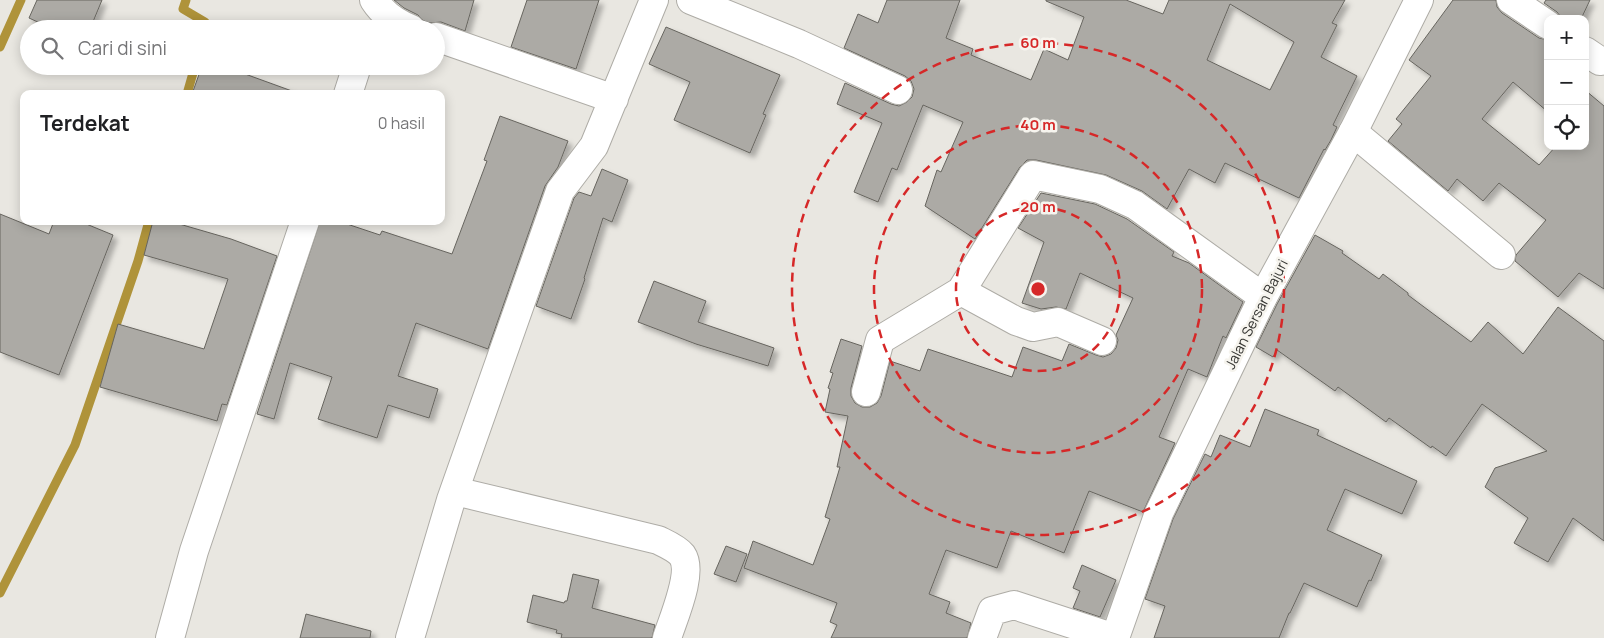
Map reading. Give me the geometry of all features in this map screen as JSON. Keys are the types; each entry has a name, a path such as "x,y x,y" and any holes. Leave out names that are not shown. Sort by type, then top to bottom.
{"street":[{"path":"374,0 381,10 394,20"},
{"path":"410,638 445,519 560,191 594,146 654,0"},
{"path":"691,0 799,44 898,90"},
{"path":"1511,0 1544,22"},
{"name":"Jalan Sersan Bajuri","path":"1115,638 1159,513 1263,297 1353,132 1417,1"},
{"path":"445,40 614,98"},
{"path":"349,90 354,75"},
{"path":"1353,132 1501,255"},
{"path":"866,392 880,340 961,291 1033,175 1100,189 1135,205 1263,297"},
{"path":"170,638 194,551 304,225"},
{"path":"961,291 1016,321 1033,327 1058,322 1102,341"},
{"path":"455,491 658,540 671,546 682,555 686,578 667,638"},
{"path":"982,638 992,611 1014,605 1115,638"}],"building":[{"path":"37,0 102,0 94,20 33,20 29,18"},
{"path":"394,0 474,0 465,31 445,24 445,20 423,20 418,15"},
{"path":"527,0 599,0 576,69 511,47"},
{"path":"887,0 960,0 946,38 973,49 971,55 1031,80 1044,49 1068,60 1084,17 1046,0 1126,0 1163,14 1169,0 1345,0 1332,23 1337,25 1321,57 1357,76 1333,125 1337,127 1331,140 1324,149 1299,198 1225,163 1215,183 1189,169 1167,209 1142,191 1106,175 1036,160 1027,160 1020,167 975,239 925,206 937,170 941,172 963,122 923,105 897,170 892,168 878,202 854,192 882,123 837,104 845,83 899,106 912,97 914,89 911,81 905,76 844,48 858,14 878,23","holes":["1230,4 1294,42 1270,90 1207,60"]},
{"path":"1453,0 1496,0 1497,7 1502,13 1539,38 1544,39 1544,109 1513,82 1482,119 1539,165 1552,150 1589,150 1589,93 1604,106 1604,289 1579,273 1558,297 1515,261 1516,255 1546,220 1499,183 1483,201 1457,179 1448,191 1388,141 1402,124 1396,119 1431,76 1409,60"},
{"path":"1546,0 1590,0 1583,15 1559,15 1544,3"},
{"path":"666,27 780,75 763,114 766,115 750,153 674,120 690,82 649,64"},
{"path":"199,75 248,75 289,90 193,90"},
{"path":"500,116 568,141 558,167 545,186 488,349 416,323 398,376 438,389 429,418 388,405 377,438 318,419 332,377 290,363 274,419 257,414 319,225 350,225 380,235 382,231 452,254 487,161 484,160"},
{"path":"602,169 628,180 612,222 603,218 571,319 536,306 574,198 579,192 591,196"},
{"path":"1041,193 1095,204 1127,219 1174,252 1172,256 1189,263 1243,302 1226,338 1223,336 1207,377 1188,369 1159,437 1175,443 1143,512 1089,491 1064,553 1011,531 997,568 946,550 929,594 950,602 946,613 971,623 967,638 831,638 837,625 830,622 837,603 744,568 753,541 813,565 830,519 825,517 840,467 837,467 848,416 825,412 830,389 828,388 833,373 830,372 841,339 862,346 851,388 851,396 855,403 862,407 870,407 877,403 881,396 890,361 920,371 928,349 1012,377 1023,347 1062,361 1069,344 1103,357 1111,354 1116,348 1118,340 1116,335 1133,298 1080,273 1066,309 1056,307 1041,309 1022,303 1044,242 1018,228"},
{"path":"0,214 20,222 20,225 27,225 49,234 52,225 89,225 113,235 59,375 0,352"},
{"path":"152,225 183,225 231,239 277,256 227,405 222,404 217,421 100,387 118,324 204,349 228,279 144,255"},
{"path":"1315,235 1343,251 1342,253 1379,279 1383,274 1471,342 1488,322 1523,354 1558,307 1604,341 1604,541 1573,518 1548,562 1514,543 1528,518 1485,487 1495,468 1547,451 1482,404 1446,456 1432,446 1431,448 1389,418 1386,422 1338,387 1335,391 1277,350 1273,357 1256,347"},
{"path":"654,281 706,301 698,322 774,348 768,366 696,344 638,322"},
{"path":"1265,409 1319,430 1317,435 1417,481 1402,514 1345,489 1327,530 1382,555 1371,581 1369,580 1357,607 1304,583 1279,638 1154,638 1165,606 1145,599 1173,519 1205,454 1211,457 1220,435 1250,447"},
{"path":"726,546 747,554 736,582 714,574"},
{"path":"1082,565 1116,580 1100,617 1073,608 1080,591 1073,588"},
{"path":"573,574 599,580 592,608 655,625 652,638 561,638 562,634 556,633 557,630 527,622 533,595 564,603 567,601"},
{"path":"306,614 371,631 370,638 300,638"}],"waterway":[{"path":"0,47 21,0"},
{"path":"186,0 183,9 202,20"},
{"path":"188,90 192,75"},
{"path":"0,593 75,445 138,261 148,225"}]}
